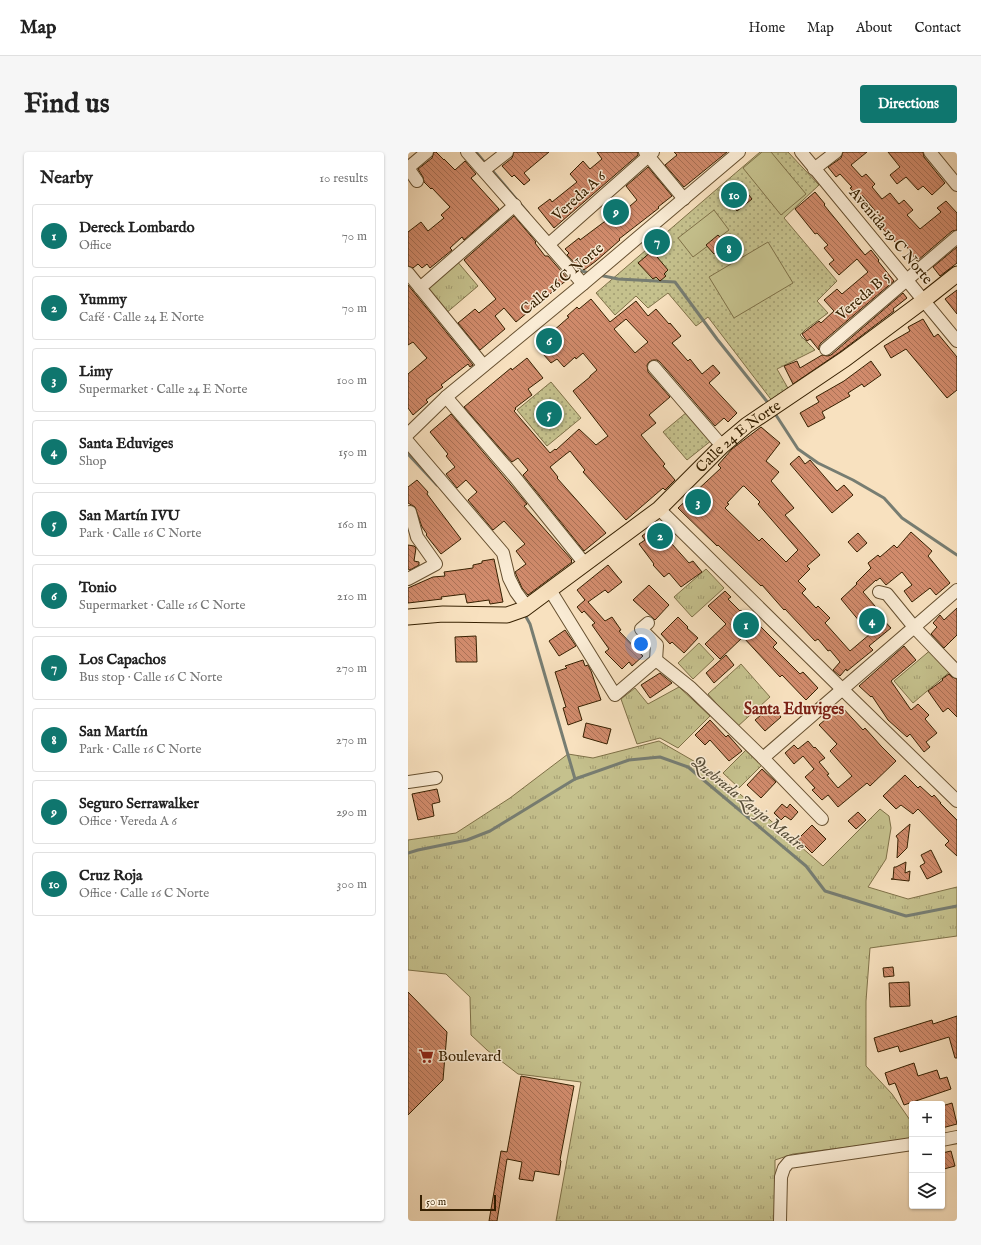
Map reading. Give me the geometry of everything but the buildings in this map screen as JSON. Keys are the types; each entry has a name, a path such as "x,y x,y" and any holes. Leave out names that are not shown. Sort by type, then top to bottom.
{"main road":[{"name":"Calle 24 E Norte","path":"408,617 443,614 507,615 525,608 659,509 722,446 747,425 830,370 957,274"}],"street":[{"path":"417,181 408,168 427,152"},
{"path":"467,152 487,168 515,206 552,242 586,282"},
{"path":"487,168 507,152"},
{"name":"Calle 16 C Norte","path":"410,428 586,282 739,152"},
{"name":"Avenida 19 C Norte","path":"801,152 957,341"},
{"path":"814,169 836,152"},
{"path":"930,152 957,185"},
{"path":"649,153 684,198"},
{"name":"Vereda A 6","path":"552,242 649,153"},
{"path":"420,288 515,206"},
{"name":"Vereda B 5","path":"826,349 957,237"},
{"path":"408,273 483,366"},
{"path":"654,367 722,446"},
{"path":"446,397 514,476 585,564"},
{"path":"408,442 504,553 509,578 525,608"},
{"path":"659,509 842,690 957,801"},
{"path":"408,579 436,564 417,537 410,512"},
{"path":"550,590 615,696 656,660 657,645 642,629 648,623"},
{"path":"763,758 957,590"},
{"path":"879,592 887,594 914,627 957,672"},
{"path":"656,660 691,688 763,758 822,819"},
{"path":"408,782 436,778"},
{"path":"945,1139 957,1137"},
{"path":"780,1221 781,1177 784,1168 789,1162 909,1144"}],"green space":[{"path":"760,152 788,152 819,185 784,218 837,281 817,301 828,313 800,335 815,350 777,369 789,390 773,402 708,317 696,326 668,293 648,308 636,296 615,315 596,293"},
{"path":"762,152 771,152 806,194 781,215 743,168"},
{"path":"714,210 729,230 693,257 678,238"},
{"path":"768,242 793,283 734,318 709,277"},
{"path":"456,260 478,286 445,314 423,288"},
{"path":"551,382 581,418 547,446 517,410"},
{"path":"687,412 712,440 687,460 663,432"},
{"path":"706,569 724,588 692,617 674,597"},
{"path":"699,643 714,659 693,679 678,663"},
{"path":"933,648 952,670 913,703 894,681"},
{"path":"741,664 770,697 737,727 708,694"},
{"path":"679,687 710,716 678,748 660,738 637,744 621,699 635,688 648,704"},
{"path":"659,741 718,775 823,866 880,809 889,816 891,828 886,859 868,887 908,899 957,887 957,936 870,948 866,1001 866,1066 892,1094 909,1119 909,1139 793,1154 775,1160 775,1221 556,1221 581,1082 518,1074 487,1050 471,1035 470,997 446,974 408,970 408,840 456,833 510,798 568,754 593,758"},
{"path":"747,749 762,765 739,788 723,773"}],"waterway":[{"path":"476,152 486,164"},
{"path":"490,168 528,213"},
{"path":"578,270 589,273"},
{"path":"599,275 618,279 675,282 717,339 769,404"},
{"path":"774,412 798,449 818,463 853,480 884,498 902,518 957,555"},
{"path":"408,454 437,485"},
{"path":"525,615 530,624 575,779"},
{"name":"Quebrada Zanja Madre","path":"408,853 467,840 490,831 575,779 629,760 660,757 688,767 806,866 825,891 906,916 957,906"}],"place":[{"name":"Cruz Roja","path":"734,195"},
{"name":"Seguro Serrawalker","path":"616,212"},
{"name":"Los Capachos","path":"657,242"},
{"name":"San Martín","path":"729,249"},
{"name":"Tonio","path":"549,341"},
{"name":"San Martín IVU","path":"549,414"},
{"name":"Limy","path":"698,502"},
{"name":"Yummy","path":"660,536"},
{"name":"Santa Eduviges","path":"872,621"},
{"name":"Dereck Lombardo","path":"746,625"},
{"name":"Boulevard","path":"426,1056"}],"district":[{"name":"Santa Eduviges","path":"794,710"}]}
